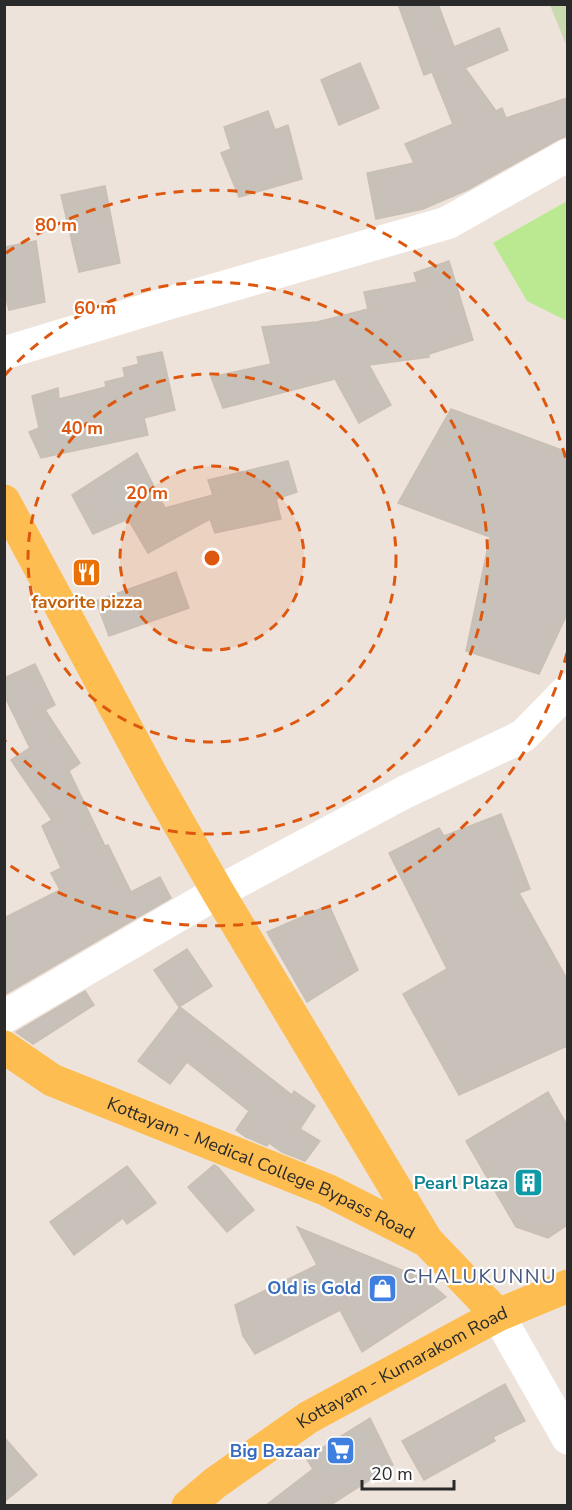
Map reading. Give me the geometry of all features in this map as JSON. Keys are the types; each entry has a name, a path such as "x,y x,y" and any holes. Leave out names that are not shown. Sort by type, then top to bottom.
{"main road":[{"path":"4,501 153,778 218,892 427,1241"},
{"name":"Kottayam - Medical College Bypass Road","path":"4,1047 52,1080 327,1190 427,1241 498,1315"},
{"name":"Kottayam - Kumarakom Road","path":"188,1506 215,1483 309,1417 498,1315 567,1286"}],"street":[{"path":"4,353 447,223 567,155"},
{"path":"4,1017 218,892 405,792 523,736 567,690"},
{"path":"498,1315 567,1438"}],"green space":[{"path":"550,5 567,5 567,47"},
{"path":"567,201 567,321 527,301 493,243"}],"building":[{"path":"398,4 438,4 454,47 499,28 508,50 465,68 496,111 502,108 506,118 567,98 567,136 467,190 423,209 376,219 367,173 414,163 405,144 453,124 432,72 424,75"},
{"path":"360,63 379,108 339,125 321,80"},
{"path":"268,111 275,130 288,125 302,179 239,197 221,153 231,149 224,127"},
{"path":"105,186 120,263 79,272 61,195"},
{"path":"36,241 45,302 9,310 4,291 4,247"},
{"path":"449,261 473,340 429,354 429,357 369,365 391,405 359,423 335,379 223,408 211,377 271,364 262,327 317,322 368,309 364,292 417,282 414,273"},
{"path":"162,352 175,410 144,418 148,435 41,458 29,432 39,428 32,396 58,388 59,399 106,387 105,382 125,377 123,368 139,364 137,357"},
{"path":"451,409 567,452 567,614 539,674 466,651 490,537 398,503"},
{"path":"137,453 165,508 213,495 208,480 288,461 297,492 276,499 281,519 215,533 210,519 148,553 128,519 93,534 72,495"},
{"path":"176,572 189,608 109,636 96,601"},
{"path":"35,664 55,705 45,710 80,763 69,771 105,846 108,845 131,892 160,877 171,898 4,995 4,918 60,890 51,873 61,868 42,826 52,820 11,760 30,748 4,695 4,678"},
{"path":"501,814 530,889 519,893 567,979 567,1046 459,1095 403,994 447,969 389,853 439,828 444,836"},
{"path":"329,905 358,970 307,1002 267,932"},
{"path":"187,949 212,986 179,1007 154,970"},
{"path":"85,991 94,1005 33,1044 16,1032"},
{"path":"180,1007 292,1095 294,1091 315,1106 300,1129 320,1141 305,1161 282,1152 269,1143 267,1146 246,1137 236,1130 249,1111 187,1062 170,1084 138,1061"},
{"name":"Pearl Plaza","path":"548,1092 567,1125 567,1225 548,1238 516,1227 466,1141"},
{"path":"214,1165 254,1210 227,1232 188,1187"},
{"path":"127,1166 156,1203 127,1224 123,1218 74,1255 50,1222"},
{"name":"Old is Gold","path":"297,1227 426,1280 446,1297 362,1352 340,1310 255,1354 243,1336 235,1305 317,1265"},
{"path":"505,1384 525,1421 493,1437 495,1441 424,1480 402,1441"},
{"path":"370,1418 393,1465 329,1506 265,1506 313,1469 306,1458"},
{"path":"4,1437 37,1475 4,1502"}],"place":[{"name":"favorite pizza","path":"87,573"},
{"name":"Pearl Plaza","path":"529,1183"},
{"name":"Old is Gold","path":"382,1288"},
{"name":"Big Bazaar","path":"341,1451"}],"district":[{"name":"CHALUKUNNU","path":"480,1276"}]}
